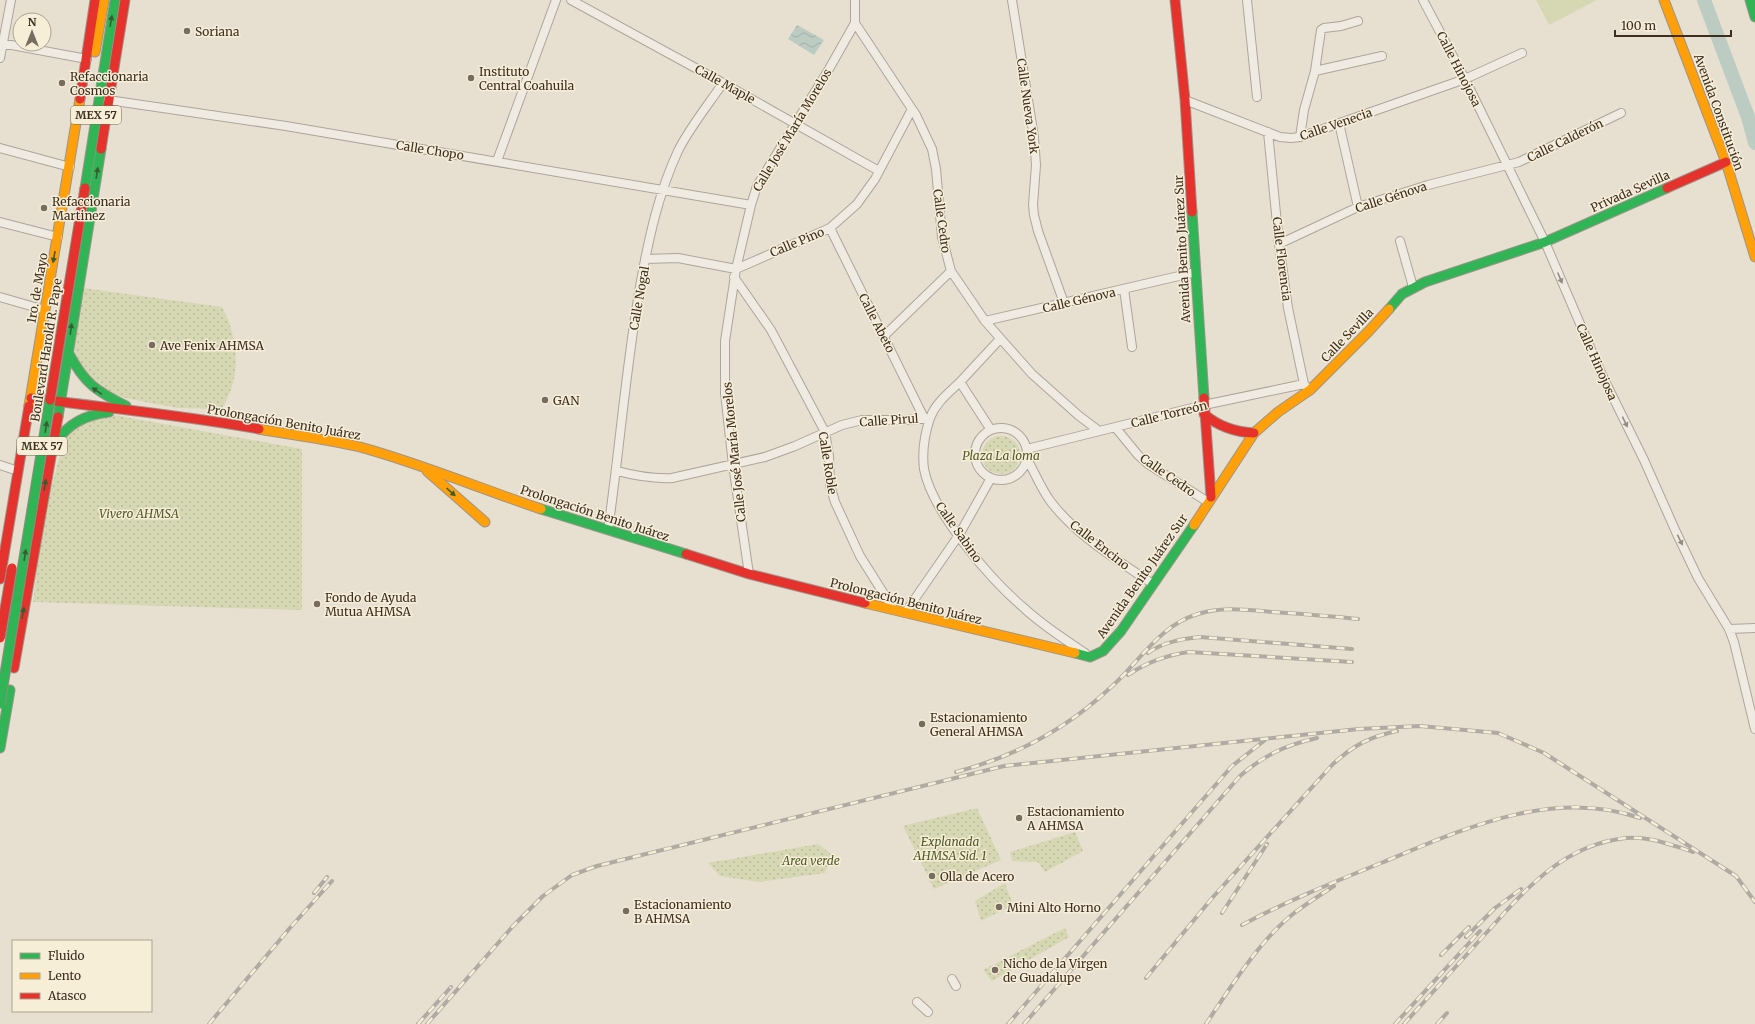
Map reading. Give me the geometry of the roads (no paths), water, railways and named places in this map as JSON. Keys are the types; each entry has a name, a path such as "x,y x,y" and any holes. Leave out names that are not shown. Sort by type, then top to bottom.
{"main road":[{"name":"1ro. de Mayo","path":"0,579 4,531 18,471 31,398 70,167 95,0"},
{"name":"MEX 57","path":"83,140 104,0"},
{"name":"Boulevard Harold R. Pape","path":"59,287 80,187 115,0"},
{"name":"Avenida Benito Juárez Sur","path":"1090,657 1103,651 1113,642 1210,500 1185,100 1175,0"},
{"name":"Avenida Constitución","path":"1664,0 1726,162 1755,257"},
{"path":"1750,0 1755,17"},
{"path":"0,748 61,402 124,3"},
{"name":"Privada Sevilla","path":"1545,242 1726,162"},
{"name":"Boulevard Harold R. Pape","path":"0,704 80,187 79,163"},
{"name":"Calle Sevilla","path":"1210,500 1254,433 1368,332 1395,300 1413,287 1545,242"},
{"path":"68,352 75,368 87,384 102,395 135,410"},
{"name":"Boulevard Harold R. Pape","path":"38,412 42,389"},
{"name":"Prolongación Benito Juárez","path":"31,398 223,422 310,437 376,452 422,466 496,494 749,574 1090,657"},
{"path":"1204,409 1212,421 1225,429 1254,433"},
{"path":"52,450 68,426 83,417 107,412 135,410"},
{"path":"422,466 485,522"},
{"path":"0,638 13,560"},
{"path":"0,626 20,629"}],"street":[{"path":"0,58 1,44 11,0"},
{"path":"497,161 556,0"},
{"name":"Calle Maple","path":"571,0 796,123 879,171"},
{"name":"Calle José María Morelos","path":"749,574 733,465 725,393 725,341 735,273 750,205 759,181 829,69 855,23 855,0"},
{"name":"Calle Nueva York","path":"1012,0 1034,137 1036,165 1033,205 1034,215 1038,231 1064,303"},
{"path":"1247,0 1257,96"},
{"name":"Calle Hinojosa","path":"1423,0 1465,79 1545,242 1602,375 1644,460 1667,514 1698,578 1729,629 1734,642 1755,729"},
{"path":"1300,137 1306,102 1315,71 1321,30 1324,28 1341,26 1358,21"},
{"name":"Calle Cedro","path":"855,23 920,122 934,157 942,237 951,271 985,321 1032,374 1059,399 1099,431"},
{"path":"1,44 87,59"},
{"name":"Calle Venecia","path":"1185,100 1286,138 1300,137 1465,79 1522,53"},
{"path":"1315,71 1382,56"},
{"name":"Calle Nogal","path":"608,530 617,471 632,337 645,259 662,190 679,150 690,131 723,83"},
{"name":"Calle Chopo","path":"108,100 286,126 750,205"},
{"name":"Calle Pino","path":"735,273 830,228 864,195 875,179 912,109"},
{"name":"Calle Calderón","path":"1508,166 1621,113"},
{"path":"1339,123 1358,207"},
{"name":"Calle Florencia","path":"1268,132 1279,244 1291,326 1307,387"},
{"path":"0,148 70,167"},
{"name":"Calle Génova","path":"1279,244 1358,207 1428,185 1508,166"},
{"path":"0,222 58,237"},
{"name":"Calle Abeto","path":"830,228 927,418"},
{"path":"1400,240 1413,287"},
{"path":"645,259 678,258 735,273"},
{"path":"884,336 951,271"},
{"name":"Calle Génova","path":"985,321 1196,272"},
{"name":"Calle Roble","path":"735,273 771,330 825,432 829,456 830,485 835,502 860,556 894,610"},
{"path":"1124,289 1132,347"},
{"path":"0,297 45,310"},
{"name":"Calle Sabino","path":"1000,339 943,398 927,418 923,454 924,469 937,501 959,535 994,578 1024,608 1090,657"},
{"path":"960,382 991,430"},
{"name":"Calle Torreón","path":"1027,449 1115,427 1307,387"},
{"name":"Calle Pirul","path":"617,471 651,478 672,478 765,457 795,446 842,425 862,420 907,420 927,418"},
{"name":"Calle Cedro","path":"1115,427 1135,452 1148,464 1210,500"},
{"path":"1005,428 1018,433 1024,440 1027,449 1027,459 1023,469 1016,476 1001,480 991,478 979,467 975,458 976,448 980,438 991,430 1005,428"},
{"name":"Calle Encino","path":"1027,459 1051,501 1072,524 1090,540 1153,584"},
{"path":"0,465 18,471"},
{"path":"905,613 959,535 991,478"},
{"path":"1729,629 1755,628"},
{"path":"917,1002 928,1012"}],"water":[{"path":"797,25 824,40 814,55 788,39"}],"waterway":[{"path":"1704,0 1748,117 1755,143"}],"railway":[{"path":"956,772 977,766 1018,750 1075,717 1120,679 1160,636 1184,619 1198,614 1226,609 1358,619"},
{"path":"1148,653 1166,644 1200,637 1352,649"},
{"path":"1128,675 1142,666 1157,660 1189,652 1352,662"},
{"path":"427,1024 513,926 543,896 572,875 597,866 1004,766 1359,729 1420,726 1498,733 1544,753 1736,876 1755,902"},
{"path":"1146,978 1213,897 1333,764 1362,743 1378,736 1397,731"},
{"path":"1024,1024 1240,776 1258,762 1276,752 1295,744 1317,738"},
{"path":"1008,1024 1232,766 1265,740"},
{"path":"1242,925 1311,892 1411,850 1475,826 1508,816 1540,810 1574,807 1607,810 1640,818"},
{"path":"1404,1024 1510,906 1543,875 1561,862 1581,851 1602,843 1626,838 1643,838 1669,844 1693,852"},
{"path":"1222,913 1267,844"},
{"path":"314,893 327,877"},
{"path":"209,1024 289,929 332,881"},
{"path":"1206,1024 1257,951 1280,925 1308,903 1334,886"},
{"path":"1466,937 1495,908 1521,889"},
{"path":"1441,955 1469,927"},
{"path":"1395,1024 1480,931"},
{"path":"418,1024 451,987"},
{"path":"1437,1024 1447,1013"}],"place":[{"name":"Soriana","path":"187,31"},
{"name":"Instituto Central Coahuila","path":"471,78"},
{"name":"Refaccionaria Cosmos","path":"62,83"},
{"name":"Refaccionaria Martinez","path":"44,208"},
{"name":"Ave Fenix AHMSA","path":"152,345"},
{"name":"GAN","path":"545,400"},
{"name":"Fondo de Ayuda Mutua AHMSA","path":"317,604"},
{"name":"Estacionamiento General AHMSA","path":"922,724"},
{"name":"Estacionamiento A AHMSA","path":"1019,818"},
{"name":"Olla de Acero","path":"932,876"},
{"name":"Mini Alto Horno","path":"999,907"},
{"name":"Estacionamiento B AHMSA","path":"626,911"},
{"name":"Nicho de la Virgen de Guadalupe","path":"995,970"}],"park label":[{"name":"Plaza La loma","path":"1001,455"},
{"name":"Vivero AHMSA","path":"139,513"},
{"name":"Explanada AHMSA Sid. 1","path":"950,848"},
{"name":"Area verde","path":"811,860"}]}
